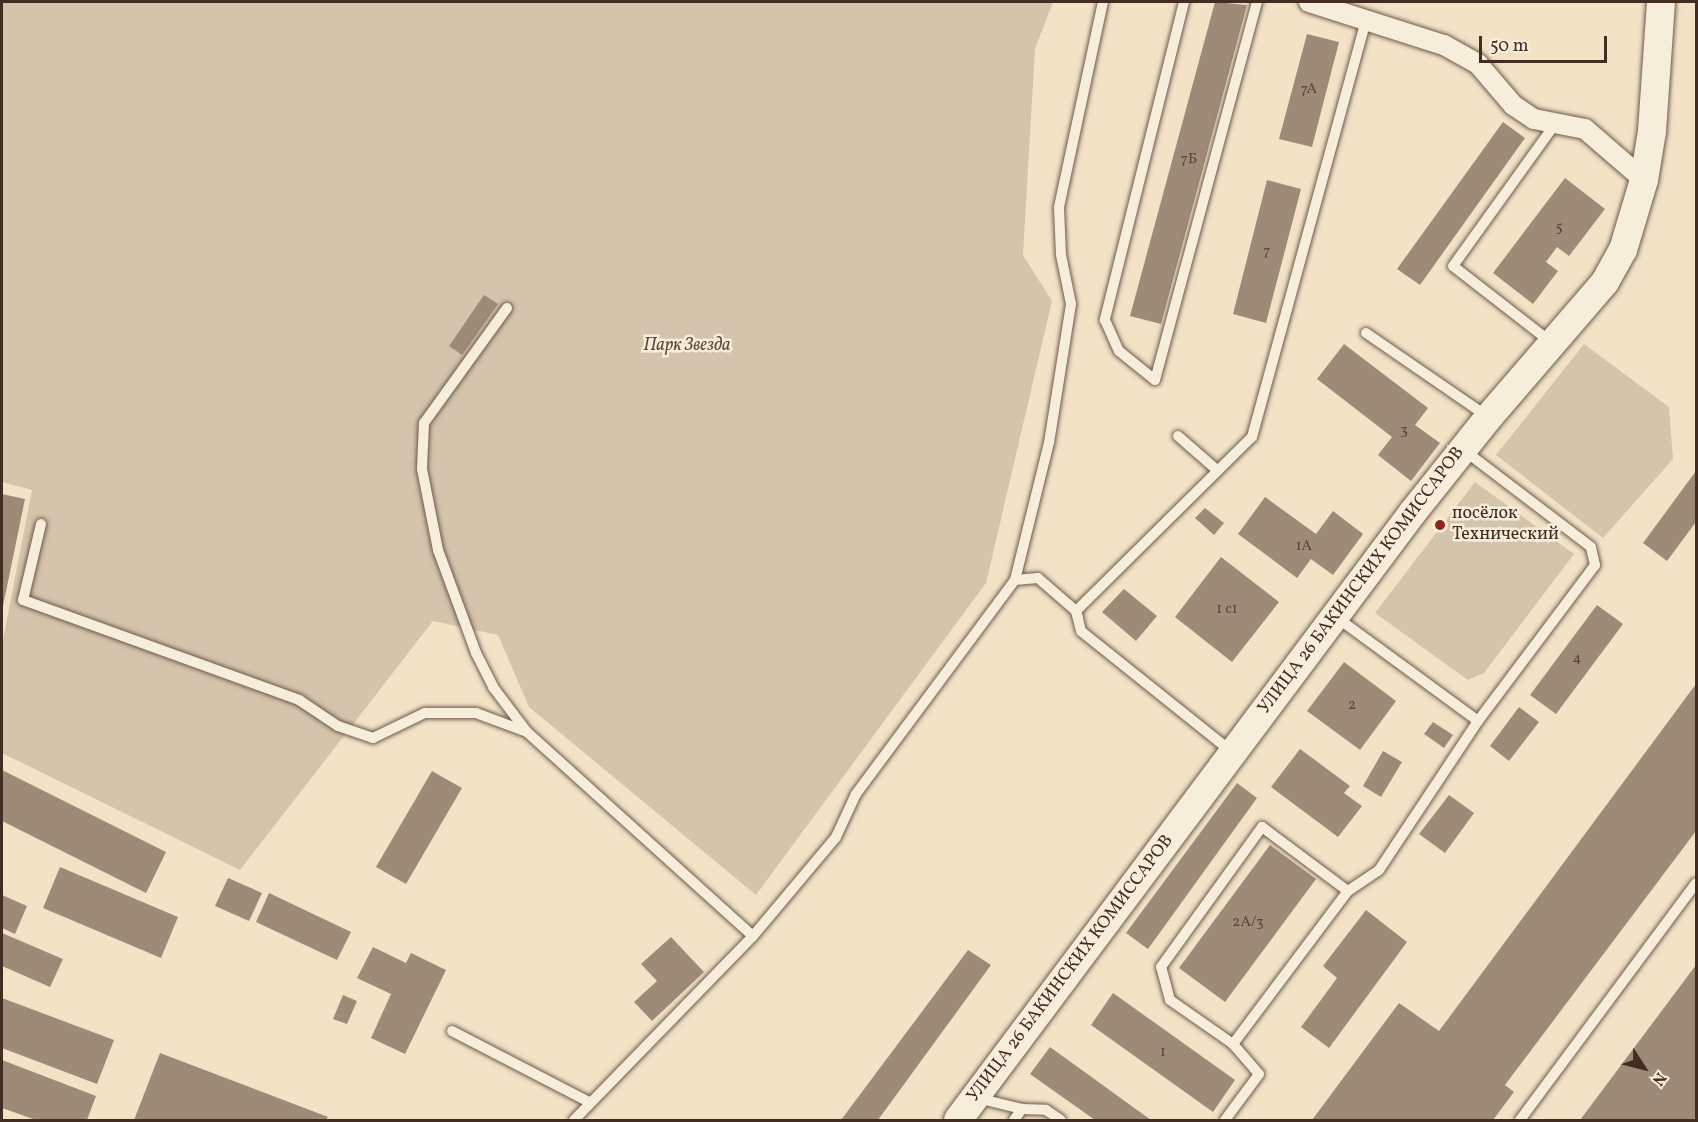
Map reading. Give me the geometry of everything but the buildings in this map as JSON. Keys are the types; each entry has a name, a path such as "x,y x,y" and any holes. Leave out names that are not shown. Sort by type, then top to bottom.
{"main road":[{"name":"УЛИЦА 26 БАКИНСКИХ КОМИССАРОВ","path":"958,1120 1462,449 1605,282 1623,250 1644,180 1652,131 1661,2"}],"street":[{"path":"1309,2 1444,45 1478,64 1513,105 1534,119 1555,124 1574,124 1585,129 1644,180"}],"lane":[{"path":"574,1120 753,936 836,837 856,794 1015,579 1049,442 1071,304 1061,255 1059,207 1103,2"},
{"path":"1184,2 1105,320 1119,351 1155,380 1257,2"},
{"path":"1076,611 1216,470 1252,437 1366,19"},
{"path":"1552,343 1454,266 1555,124"},
{"path":"507,308 424,423 422,469 438,550 476,653 493,687 527,732 753,936"},
{"path":"1366,333 1488,418"},
{"path":"1178,436 1216,470"},
{"path":"1233,1044 1348,891 1379,870 1478,722 1595,565 1592,547 1462,449"},
{"path":"41,524 23,600 298,700 338,726 374,738 425,713 476,713 527,732"},
{"path":"1015,579 1038,578 1076,611 1081,632 1232,753"},
{"path":"1335,616 1478,722"},
{"path":"1225,1120 1259,1074 1233,1044 1170,1000 1161,967 1263,828 1348,891"},
{"path":"1520,1120 1696,883"},
{"path":"452,1031 589,1102"},
{"path":"975,1097 1000,1106 1046,1110 1061,1120"},
{"path":"1014,1120 1023,1109"}],"green space":[{"name":"Парк Звезда","path":"2,2 1053,2 1035,49 1023,255 1052,301 986,583 756,895 529,707 498,635 433,621 240,870 2,753 2,645 32,490 2,482"},
{"path":"1584,344 1669,407 1673,459 1603,538 1496,455"},
{"path":"1475,482 1574,554 1484,673 1468,680 1375,613"}],"place":[{"name":"посёлок Технический","path":"1440,525"}]}
